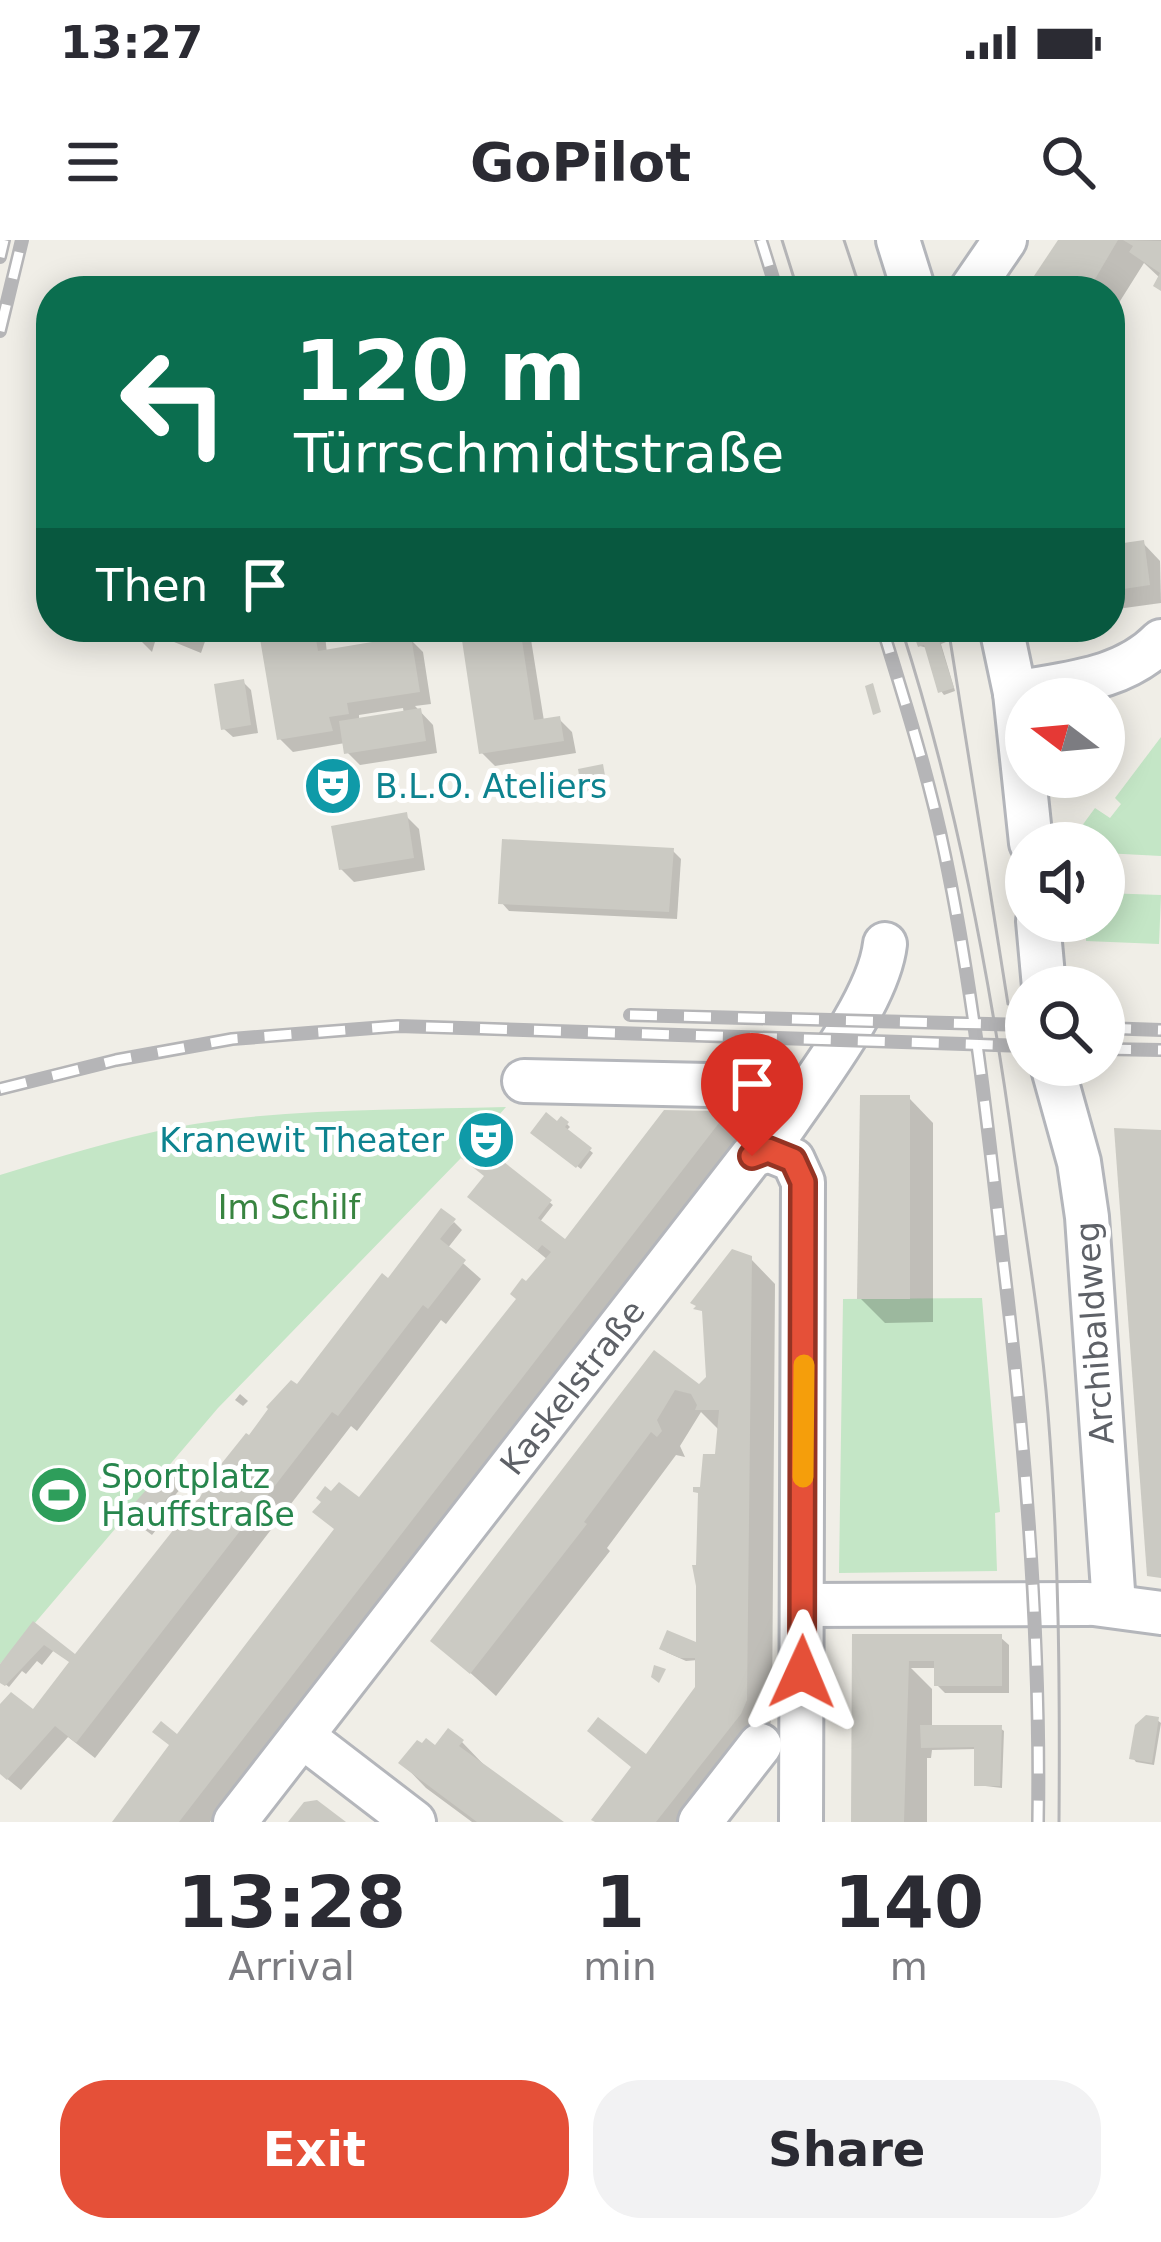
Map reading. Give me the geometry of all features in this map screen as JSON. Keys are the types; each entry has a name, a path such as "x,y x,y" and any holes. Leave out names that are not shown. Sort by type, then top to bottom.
{"street":[{"path":"898,240 909,276"},
{"path":"980,276 1005,240"},
{"path":"1089,678 1119,672 1143,660 1161,641"},
{"path":"1004,642 1012,678"},
{"name":"Kaskelstraße","path":"235,1822 752,1156 776,1137 863,1004 883,962 885,944"},
{"path":"524,1081 709,1084 747,1094 803,1182 801,1822"},
{"name":"Archibaldweg","path":"1058,1086 1079,1162 1087,1216 1098,1605"},
{"path":"803,1605 1098,1605 1161,1613"},
{"path":"302,1736 414,1822"},
{"path":"700,1822 760,1745"}],"green space":[{"path":"1161,737 1161,856 1125,854 1125,822 1085,822 1095,808 1110,818 1121,804 1115,798 1125,798 1125,785"},
{"path":"1125,894 1161,895 1159,944 1110,942 1125,942"},
{"name":"Im Schilf","path":"506,1107 218,1408 0,1664 0,1175 132,1137 216,1121 341,1111"},
{"path":"982,1298 1000,1512 995,1513 997,1571 839,1573 843,1299"}],"building":[{"path":"1058,240 1118,240 1097,276 1034,276"},
{"path":"1123,240 1161,241 1161,291 1153,286 1160,273 1129,252 1133,246"},
{"path":"1144,540 1150,585 1125,589 1125,543"},
{"path":"261,642 316,642 318,651 372,642 412,642 420,692 347,703 349,714 329,717 333,731 277,740"},
{"path":"462,642 522,642 534,720 560,716 564,741 479,754"},
{"path":"916,642 940,642 954,688 938,693 924,645 918,647"},
{"path":"244,679 251,725 221,730 214,684"},
{"path":"873,683 881,712 873,715 865,686"},
{"path":"421,708 426,741 344,754 339,721"},
{"path":"603,764 608,793 583,797 578,769"},
{"path":"407,812 414,858 339,870 331,826"},
{"path":"502,839 674,848 669,912 498,904"},
{"path":"860,1095 910,1095 910,1299 857,1299"},
{"path":"664,1110 716,1111 719,1123 179,1822 112,1822 169,1745 152,1732 161,1721 177,1734 334,1529 312,1512 325,1486 331,1491 339,1482 359,1497 516,1299 510,1294 522,1278 526,1281 551,1252 542,1245 537,1251 467,1197 484,1176 461,1158 487,1127 506,1141 495,1155 552,1200 538,1218 565,1239"},
{"path":"546,1112 557,1121 561,1116 569,1122 565,1127 592,1148 576,1168 530,1133"},
{"path":"1114,1128 1161,1130 1161,1578 1147,1576"},
{"path":"441,1208 456,1219 440,1239 466,1260 428,1309 423,1305 338,1416 332,1412 76,1743 55,1726 7,1780 0,1774 0,1704 11,1692 33,1709 69,1662 44,1645 5,1686 0,1683 0,1664 33,1621 75,1654 205,1490 202,1488 249,1435 266,1407 291,1380 297,1384 382,1273 388,1278"},
{"path":"732,1249 752,1256 747,1700 656,1822 595,1822 591,1820 631,1767 587,1731 598,1717 646,1754 695,1687 695,1658 680,1658 659,1649 667,1630 696,1642 692,1565 696,1565 698,1493 693,1487 700,1487 703,1454 715,1454 719,1410 695,1410 691,1394 675,1390 657,1420 662,1431 657,1437 651,1432 584,1522 587,1524 470,1674 430,1641 654,1350 699,1384 706,1377 702,1311 690,1303"},
{"path":"169,1464 185,1477 142,1529 124,1515"},
{"path":"852,1634 1002,1634 1002,1686 934,1686 934,1661 909,1661 904,1822 851,1822"},
{"path":"654,1665 666,1669 659,1683 651,1677"},
{"path":"1146,1715 1159,1717 1152,1763 1129,1759 1135,1725"},
{"path":"920,1725 1002,1725 1000,1786 974,1786 974,1747 921,1748"},
{"path":"448,1728 464,1740 459,1746 564,1822 477,1822 398,1763 417,1740 422,1743 426,1738 435,1745"},
{"path":"317,1800 346,1822 288,1822 304,1802"}],"tram line":[{"path":"782,240 793,276"},
{"path":"844,240 856,276"},
{"path":"906,642 970,891 1038,1318 1054,1515 1059,1822"},
{"path":"950,642 1005,985"}],"railway":[{"path":"0,257 4,240"},
{"path":"0,331 22,240"},
{"path":"761,240 772,276"},
{"path":"886,642 945,855 984,1102 1030,1536 1038,1822"},
{"path":"630,1015 1005,1024"},
{"path":"0,1089 116,1060 232,1039 398,1026 1005,1045"},
{"path":"1125,1029 1161,1030"},
{"path":"1125,1049 1161,1050"}],"slow traffic":[{"path":"803,1477 804,1365"}],"place":[{"name":"B.L.O. Ateliers","path":"333,786"},
{"name":"Kranewit Theater","path":"486,1140"},
{"name":"Sportplatz Hauffstraße","path":"59,1495"}],"route":[{"path":"752,1156 768,1150 793,1160 803,1182 802,1672"}]}
